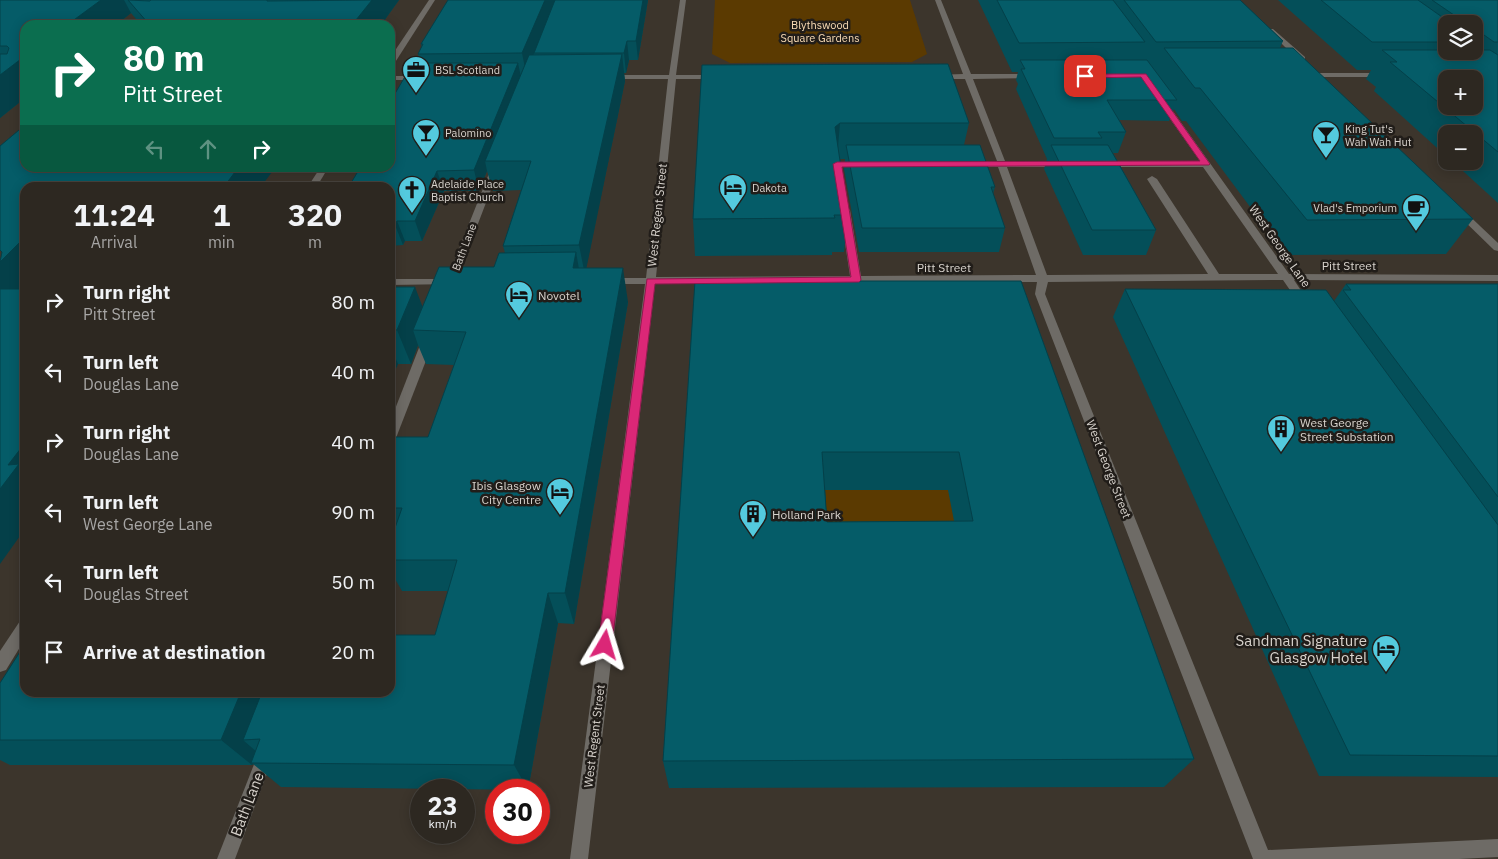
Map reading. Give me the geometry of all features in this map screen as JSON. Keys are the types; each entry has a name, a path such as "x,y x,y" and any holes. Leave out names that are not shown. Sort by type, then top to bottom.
{"street":[{"path":"395,56 432,0"},
{"name":"West Regent Street","path":"579,859 651,281 672,77 683,0"},
{"name":"West George Street","path":"938,0 1002,164 1043,279 1040,294 1262,859"},
{"path":"1268,27 1325,82"},
{"path":"1299,75 1396,75"},
{"path":"929,77 1045,76"},
{"path":"597,77 729,77"},
{"path":"395,78 428,78"},
{"name":"West George Lane","path":"1155,91 1313,316"},
{"name":"Bath Lane","path":"446,295 456,282 500,155"},
{"path":"963,164 1070,164"},
{"path":"1089,164 1206,164"},
{"path":"1152,178 1215,277"},
{"path":"844,203 856,280"},
{"path":"1454,206 1498,248"},
{"name":"Pitt Street","path":"601,281 1215,277 1498,278"},
{"path":"395,282 456,282"},
{"path":"395,425 432,330"},
{"path":"0,664 20,634"},
{"name":"Bath Lane","path":"226,859 273,739"},
{"path":"1270,859 1498,848"}],"green space":[{"name":"Blythswood Square Gardens","path":"715,0 910,0 927,54 912,62 730,63 712,54"},
{"path":"818,490 948,490 987,518 823,557"}],"building":[{"path":"0,0 101,0 74,20 20,20 20,60 0,75 0,54 7,54 9,48 7,46 0,46"},
{"path":"128,0 372,0 356,20 145,20"},
{"path":"448,0 545,0 522,53 418,54 423,44 421,44"},
{"path":"555,0 643,0 636,41 627,41 624,53 534,53"},
{"path":"997,0 1113,0 1145,42 1019,43"},
{"path":"1124,0 1240,0 1283,41 1156,42"},
{"path":"1321,0 1418,0 1439,15 1438,42 1372,42"},
{"path":"1432,0 1498,0 1498,42 1494,42 1483,34 1483,15 1454,15"},
{"path":"1164,48 1293,48 1473,219 1307,220 1200,88 1195,88"},
{"path":"1382,50 1438,50 1438,60 1483,60 1483,50 1490,50 1498,55 1498,152 1483,140 1483,125 1466,125 1454,115 1483,115 1483,70 1438,70 1438,102 1390,62 1397,62"},
{"path":"622,54 579,245 503,246 531,161 485,161 529,55"},
{"path":"1020,60 1147,60 1177,100 1107,100 1126,132 1098,132 1102,138 1054,138 1021,69 1025,69"},
{"path":"413,63 518,63 474,170 437,171 415,221 397,221 395,225 395,182 352,182 358,172 395,172 395,94"},
{"path":"948,64 969,123 840,123 835,127 848,215 834,215 835,218 693,219 702,65"},
{"path":"20,129 20,172 235,172 228,182 20,182 20,242 0,262 2,252 0,250 0,146"},
{"path":"846,145 980,145 995,187 991,187 1005,228 862,228"},
{"path":"1051,145 1108,145 1156,230 1092,230"},
{"path":"576,252 573,268 623,268 565,593 548,593 514,765 251,763 260,739 243,740 260,697 395,697 395,635 435,635 457,560 395,560 395,528 402,508 395,508 395,437 428,437 466,332 413,330 439,267 494,267 499,253"},
{"name":"Holland Park","path":"695,281 1021,281 1194,759 663,761","holes":["822,452 959,452 973,521 827,522"]},
{"path":"1346,284 1498,284 1498,497 1343,290 1351,290"},
{"path":"395,287 415,287 397,330 395,330"},
{"path":"0,289 20,289 20,449 8,465 19,464 0,489"},
{"path":"1125,289 1326,290 1498,525 1498,756 1350,755"},
{"path":"20,652 20,697 239,697 221,740 0,740 0,683"}],"place":[{"name":"BSL Scotland","path":"416,94"},
{"name":"Palomino","path":"426,157"},
{"name":"King Tut's Wah Wah Hut","path":"1326,159"},
{"name":"Dakota","path":"733,212"},
{"name":"Adelaide Place Baptist Church","path":"412,214"},
{"name":"Vlad's Emporium","path":"1416,232"},
{"name":"Novotel","path":"519,319"},
{"name":"West George Street Substation","path":"1281,453"},
{"name":"Ibis Glasgow City Centre","path":"560,516"},
{"name":"Holland Park","path":"753,538"},
{"name":"Sandman Signature Glasgow Hotel","path":"1386,673"}],"route":[{"path":"605,645 651,281 856,280 837,164 1206,164 1143,75 1085,76"}]}
